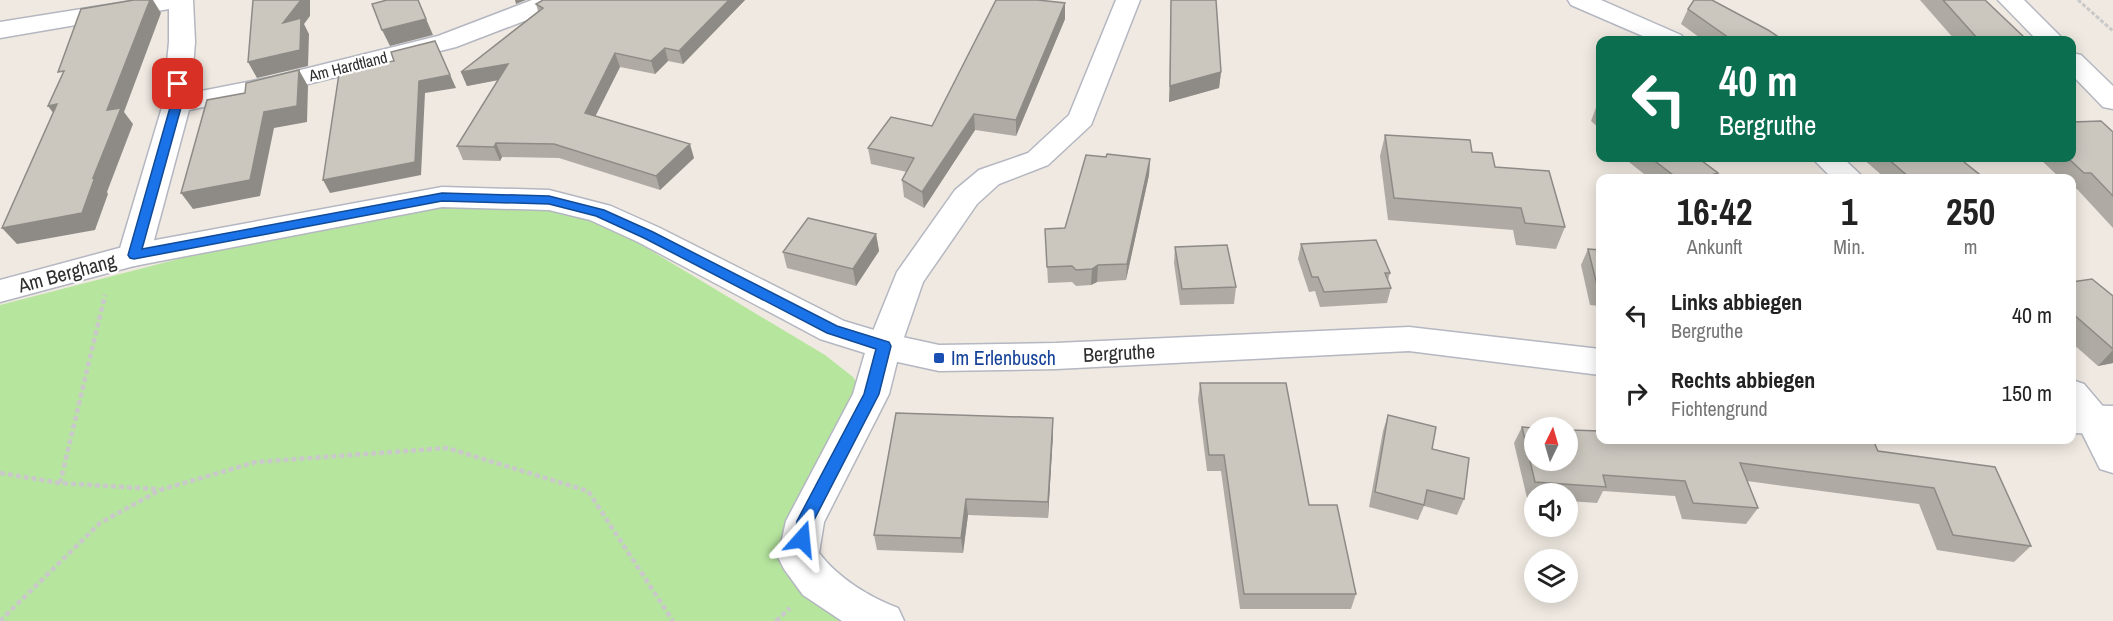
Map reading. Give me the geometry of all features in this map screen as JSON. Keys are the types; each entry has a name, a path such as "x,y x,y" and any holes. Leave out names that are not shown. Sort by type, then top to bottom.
{"street":[{"path":"0,30 179,0 182,42 177,104 124,258"},
{"name":"Am Hardtland","path":"177,104 272,85 447,42 536,8 549,0"},
{"path":"883,621 869,616 817,582 798,557 806,521 871,394 884,346 908,280 966,197 988,177 1038,159 1081,119 1128,0"},
{"path":"1580,0 1663,36"},
{"path":"2010,0 2047,36"},
{"path":"2076,65 2113,101"},
{"path":"1831,162 1844,174"},
{"name":"Bergruthe","path":"124,258 442,197 549,200 600,213 620,222 832,330 884,346 939,358 1409,339 1596,362"},
{"name":"Am Berghang","path":"0,291 124,258"},
{"path":"2087,414 2113,458"}],"path":[{"path":"2078,0 2113,31"},
{"path":"60,483 124,258"},
{"path":"0,621 100,523 160,490 256,462 447,448 588,491 673,621"},
{"path":"0,473 60,483 160,490"}],"green space":[{"path":"441,206 540,209 577,214 615,229 825,355 853,377 861,389 784,546 785,573 824,609 853,621 0,621 0,305 217,249"}],"building":[{"path":"134,0 150,0 107,110 121,108 93,178 95,177 82,213 2,228 57,104 48,106 64,71 58,72 81,9"},
{"path":"253,0 301,0 283,23 301,18 300,50 248,62"},
{"path":"387,0 418,0 426,19 382,30 372,4"},
{"path":"543,0 729,0 679,51 665,48 651,61 615,53 585,113 690,144 656,176 554,144 496,143 494,147 457,146 508,64 461,72 543,8 536,4"},
{"path":"996,0 1038,0 1065,3 1016,120 974,114 922,192 902,180 914,158 868,148 891,117 932,126"},
{"path":"1171,0 1216,0 1221,72 1170,86"},
{"path":"1694,0 1712,0 1777,36 1726,36 1688,9"},
{"path":"1943,0 1985,0 2023,36 1975,36"},
{"path":"435,41 450,75 419,81 415,162 323,180 339,74 360,70 360,67 394,61 391,52"},
{"path":"299,70 297,106 264,112 250,180 181,193 207,100 245,93 246,83"},
{"path":"2101,121 2113,132 2113,196 2091,173 2084,173 2072,162 2076,162 2076,122"},
{"path":"1385,135 1470,140 1472,152 1492,153 1495,167 1549,171 1565,227 1525,223 1521,208 1394,198"},
{"path":"1107,154 1150,159 1127,264 1098,265 1092,269 1076,270 1072,266 1047,267 1045,229 1065,228 1086,155 1106,157"},
{"path":"1656,162 1703,162 1718,173 1715,174 1672,174"},
{"path":"1892,162 1964,162 1979,174 1905,174"},
{"path":"808,218 876,234 853,269 783,252"},
{"path":"1376,240 1390,273 1385,273 1391,288 1324,292 1318,277 1312,277 1301,244"},
{"path":"1227,245 1236,287 1182,289 1175,247"},
{"path":"1588,249 1596,250 1596,281"},
{"path":"2092,279 2113,296 2113,349 2076,317 2076,281"},
{"path":"1200,383 1286,383 1309,505 1337,505 1356,594 1244,594 1224,455 1209,455"},
{"path":"896,413 1053,418 1048,502 966,499 961,538 874,535"},
{"path":"1388,415 1436,427 1432,449 1469,458 1464,499 1427,490 1424,505 1375,492"},
{"path":"1578,430 1596,431 1596,444 1875,444 1878,451 1995,467 2031,546 1953,535 1934,488 1740,463 1758,508 1693,503 1685,481 1603,475 1606,487 1578,485 1578,483 1535,482 1532,471 1578,471"}],"place":[{"name":"Im Erlenbusch","path":"939,358"}],"route":[{"path":"178,84 177,104 134,255 442,197 549,200 600,213 649,235 832,330 884,346 871,394 806,521 802,539"}]}
